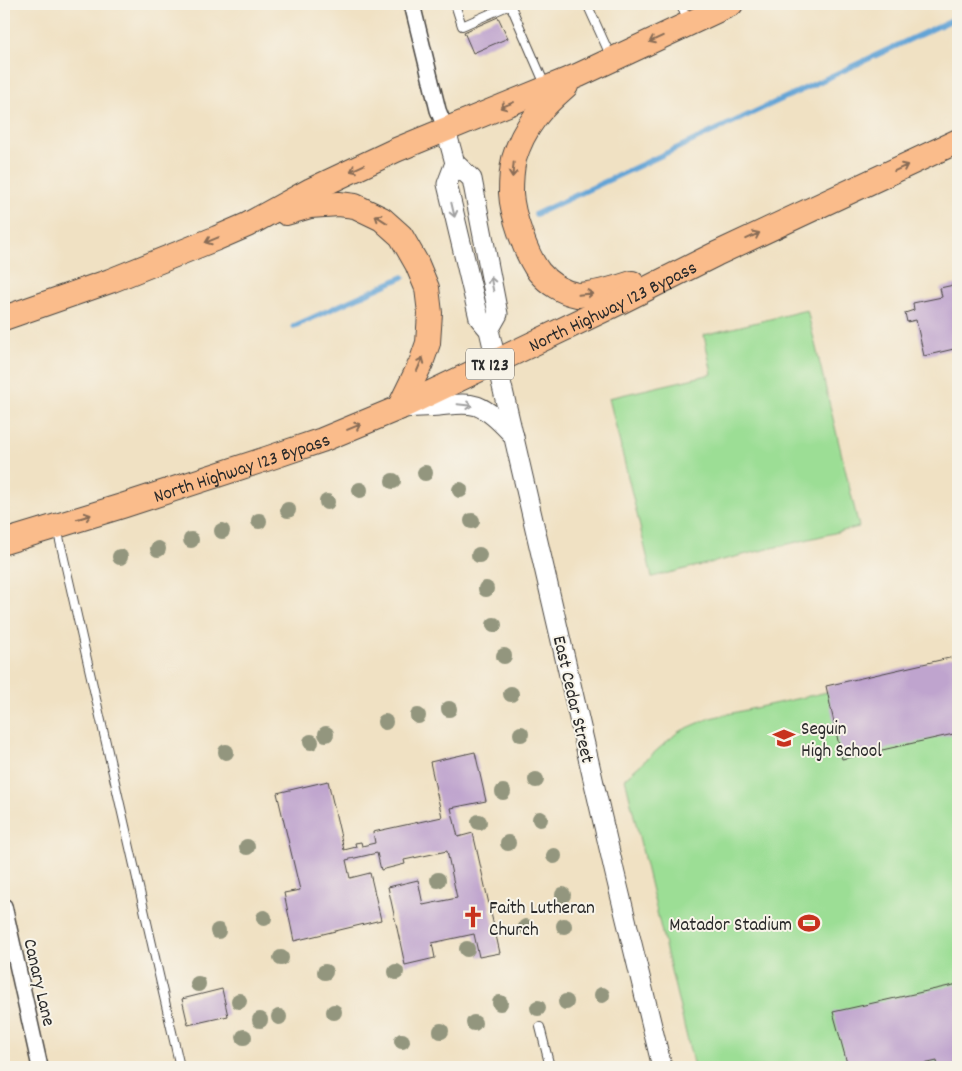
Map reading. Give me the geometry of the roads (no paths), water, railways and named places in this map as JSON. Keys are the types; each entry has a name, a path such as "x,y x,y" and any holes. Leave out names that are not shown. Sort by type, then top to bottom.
{"main road":[{"path":"247,225 311,190 396,150 579,76 612,60 685,14 731,4"},
{"path":"579,76 547,103 535,116 523,137 514,161 511,194 517,222 525,248 538,272 555,287 578,295 604,292 716,254"},
{"name":"North Highway 123 Bypass","path":"4,542 313,444 399,408 716,254 958,141"},
{"path":"4,318 110,281 247,225 274,216 310,206 339,204 356,206 382,219 401,236 417,264 427,288 430,313 428,343 421,363 399,408"}],"street":[{"path":"412,4 438,110 446,130 455,163 472,179 498,314 489,330"},
{"name":"East Cedar Street","path":"455,163 447,184 478,318 489,330 615,874 662,1067"},
{"path":"399,408 461,403 476,406 501,422 514,436"},
{"name":"Canary Lane","path":"4,906 40,1067"}],"lane":[{"path":"455,4 462,26 511,4 546,89"},
{"path":"587,4 612,60"},
{"path":"56,526 180,1067"},
{"path":"540,1026 550,1067"}],"waterway":[{"path":"536,214 958,17"},
{"path":"294,326 403,277"}],"place":[{"name":"Seguin High School","path":"784,738"},
{"name":"Faith Lutheran Church","path":"473,917"},
{"name":"Matador Stadium","path":"809,923"}]}
